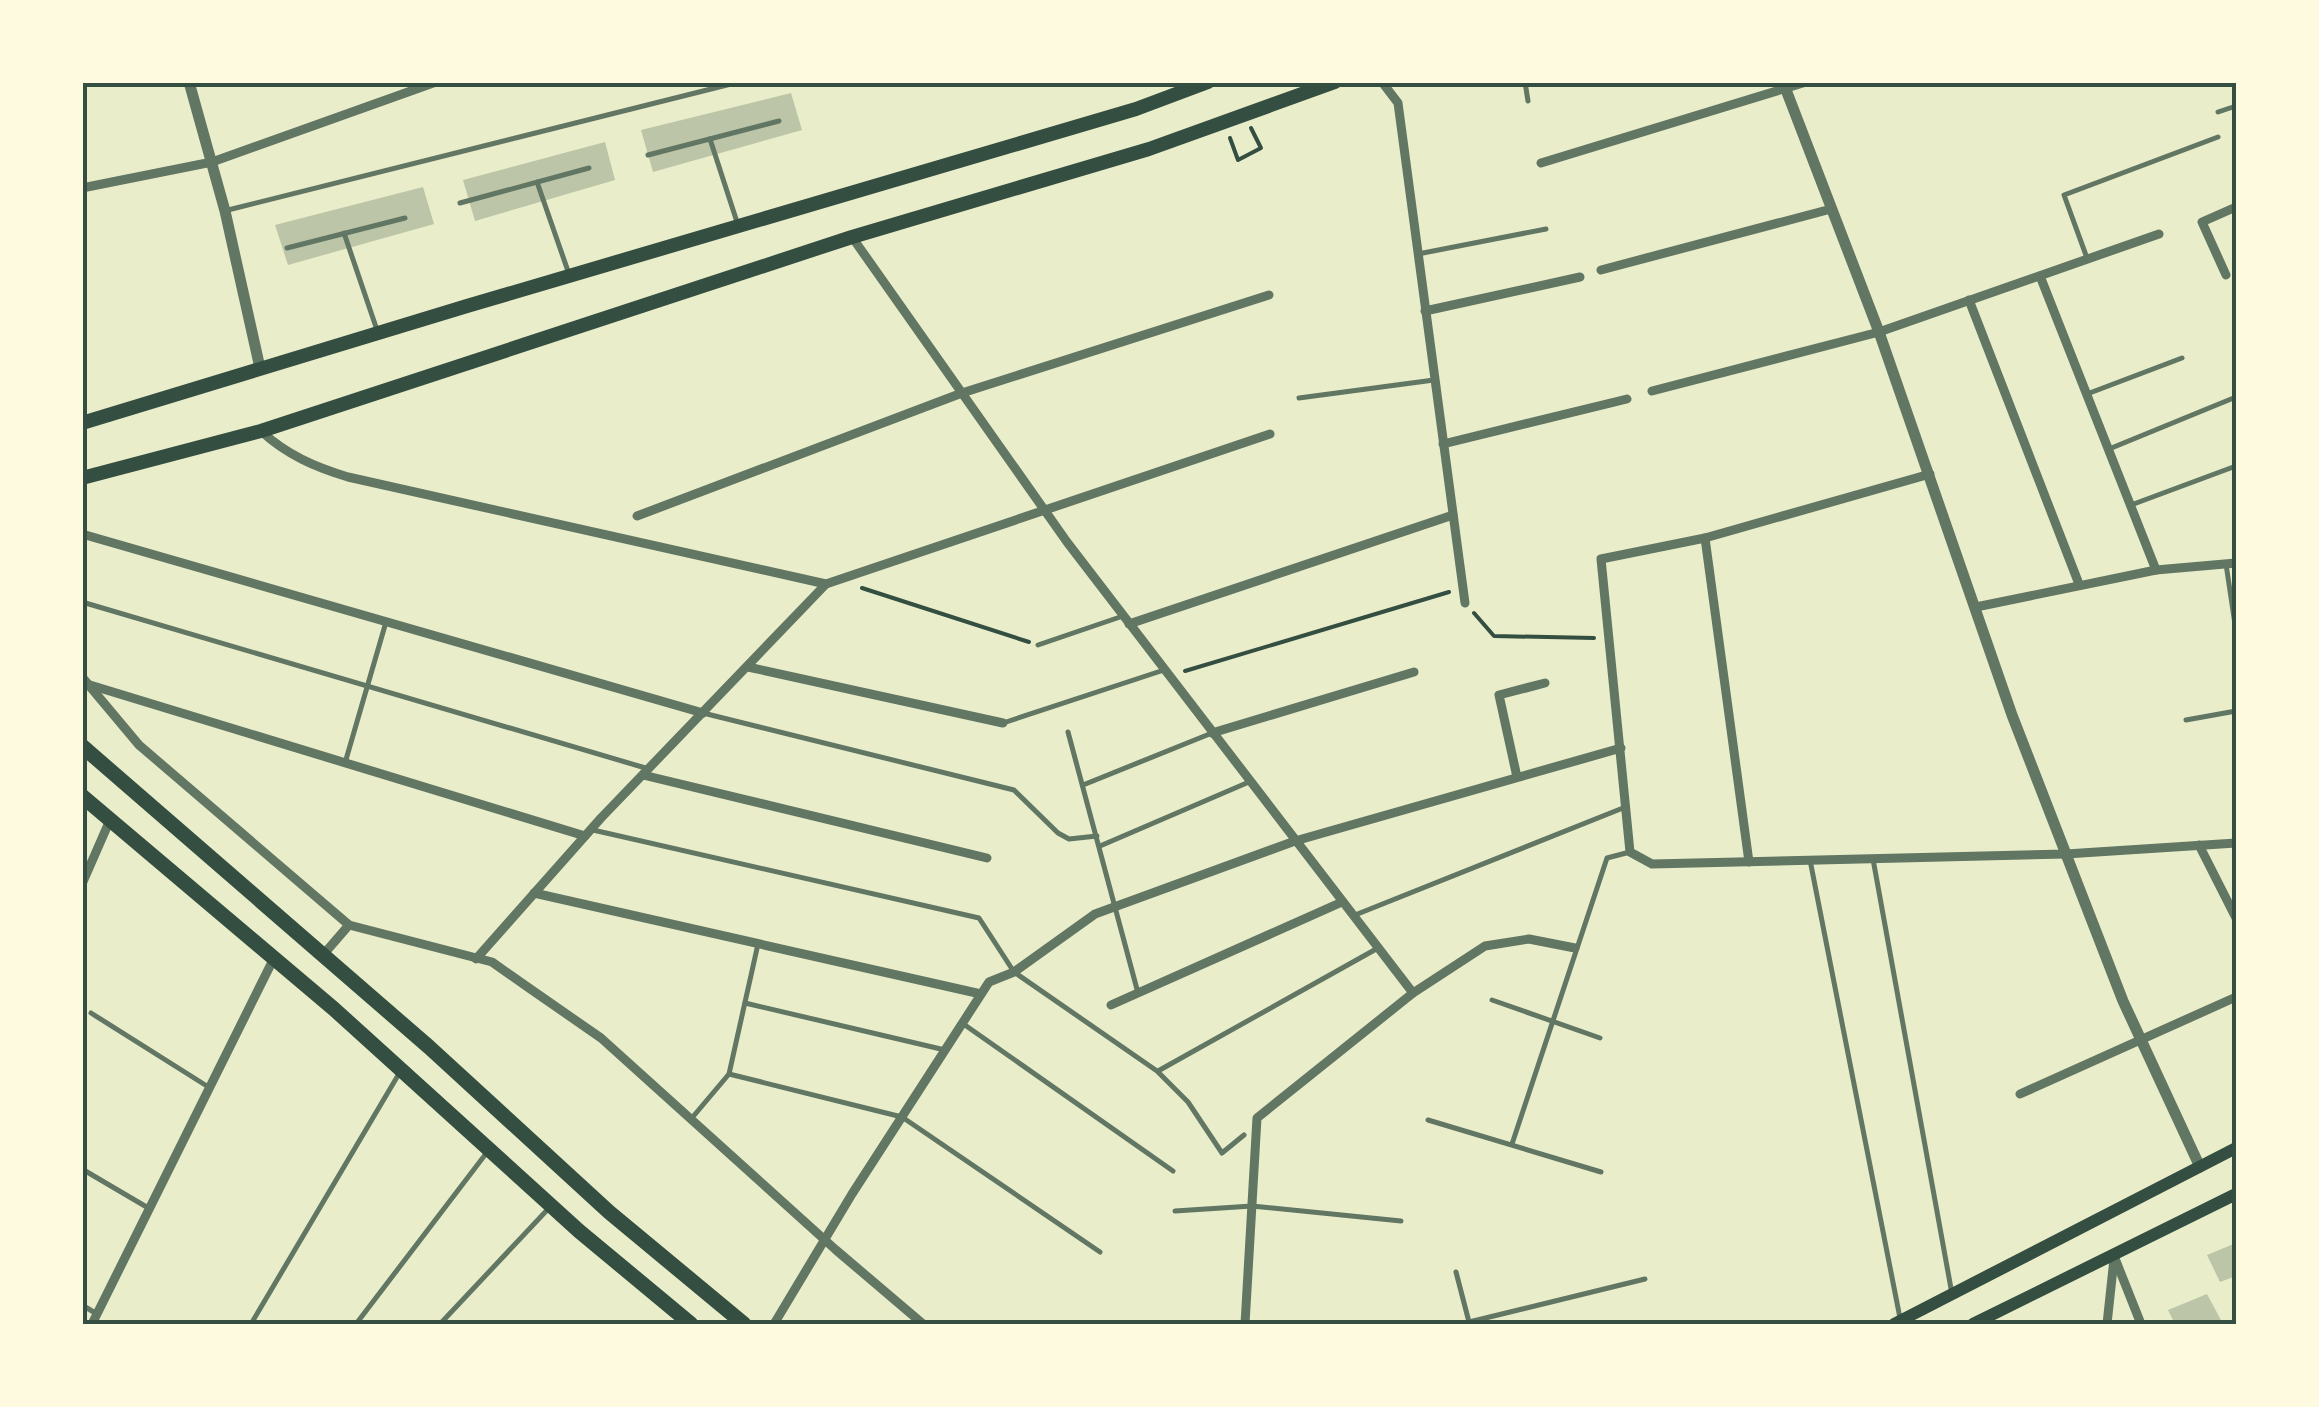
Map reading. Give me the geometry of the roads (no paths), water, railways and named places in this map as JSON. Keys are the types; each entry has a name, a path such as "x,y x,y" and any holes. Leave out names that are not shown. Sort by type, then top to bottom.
{"highway":[{"path":"82,746 429,1047 609,1212 744,1324"},
{"path":"82,796 402,1069 551,1205 690,1324"}],"main road":[{"path":"82,423 1136,109 1208,82"},
{"path":"82,478 262,430 852,237 1149,148 1335,82"},
{"path":"1897,1323 2236,1148"},
{"path":"1973,1324 2236,1194"}],"street":[{"path":"189,82 225,211 260,368"},
{"path":"82,188 212,162 436,82"},
{"path":"1382,82 1398,103 1465,603"},
{"path":"1540,163 1784,85 1806,82"},
{"path":"1784,85 1879,332 2012,715 2141,1039 2200,1167"},
{"path":"2232,273 2202,222 2236,207"},
{"path":"1602,270 1831,208"},
{"path":"1652,391 1879,332 2159,234"},
{"path":"852,237 1126,620 1412,993"},
{"path":"2040,276 2156,570"},
{"path":"1425,311 1580,277"},
{"path":"637,516 962,392 1269,295"},
{"path":"1969,300 2079,584"},
{"path":"1443,444 1627,399"},
{"path":"262,430 280,448 320,469 348,478 826,584"},
{"path":"476,958 588,833 826,584 1270,434"},
{"path":"1930,474 1706,538 1600,560 1630,852 1652,864 2066,854 2236,843"},
{"path":"1126,620 1453,515"},
{"path":"82,534 703,713"},
{"path":"1706,538 1749,862"},
{"path":"1976,606 2156,570 2231,563"},
{"path":"748,666 1003,723"},
{"path":"1212,733 1414,672"},
{"path":"85,681 345,763 588,833"},
{"path":"85,681 140,746 350,925 492,962 602,1038 924,1324"},
{"path":"1517,777 1499,695 1545,682"},
{"path":"774,1324 988,982 1014,972 1094,914 1294,840 1621,748"},
{"path":"646,772 988,858"},
{"path":"82,884 110,820"},
{"path":"2199,846 2236,918"},
{"path":"534,893 980,994"},
{"path":"1112,1005 1342,902"},
{"path":"322,955 350,925"},
{"path":"1245,1324 1257,1118 1412,993 1484,946 1529,939 1574,948"},
{"path":"92,1324 274,958"},
{"path":"2020,1094 2236,997"},
{"path":"2107,1324 2114,1256"},
{"path":"2114,1256 2141,1324"}],"lane":[{"path":"225,211 739,82"},
{"path":"1525,82 1528,101"},
{"path":"2218,112 2236,106"},
{"path":"648,155 779,122"},
{"path":"2087,259 2064,195 2218,137"},
{"path":"710,139 738,226"},
{"path":"460,202 589,168"},
{"path":"538,182 569,276"},
{"path":"287,248 405,218"},
{"path":"1418,254 1546,228"},
{"path":"344,233 378,332"},
{"path":"2086,394 2182,358"},
{"path":"1299,398 1434,380"},
{"path":"2108,449 2236,398"},
{"path":"2130,505 2236,466"},
{"path":"2231,563 2236,630"},
{"path":"82,602 646,772"},
{"path":"1038,644 1126,620"},
{"path":"345,763 386,622"},
{"path":"1003,723 1166,673"},
{"path":"2186,720 2236,711"},
{"path":"703,713 1014,790 1058,833 1070,839 1097,836"},
{"path":"1068,732 1138,993"},
{"path":"1083,785 1212,733"},
{"path":"1100,846 1249,782"},
{"path":"1353,916 1626,807"},
{"path":"588,833 979,918 1014,972 1157,1071 1188,1102 1222,1153 1244,1135"},
{"path":"1512,1144 1607,858 1630,852"},
{"path":"1873,859 1952,1295"},
{"path":"1810,860 1897,1323"},
{"path":"691,1119 729,1074 758,944"},
{"path":"1157,1071 1378,948"},
{"path":"1492,1000 1600,1038"},
{"path":"745,1003 945,1050"},
{"path":"91,1013 210,1088"},
{"path":"962,1022 1173,1171"},
{"path":"251,1324 402,1069"},
{"path":"729,1074 902,1117 1100,1252"},
{"path":"1428,1120 1600,1172"},
{"path":"356,1324 490,1148"},
{"path":"82,1169 150,1209"},
{"path":"440,1324 551,1205"},
{"path":"1175,1211 1252,1206 1401,1221"},
{"path":"1456,1272 1469,1322 1644,1278"},
{"path":"82,1305 98,1314"},
{"path":"1504,1315 1506,1324"}]}
